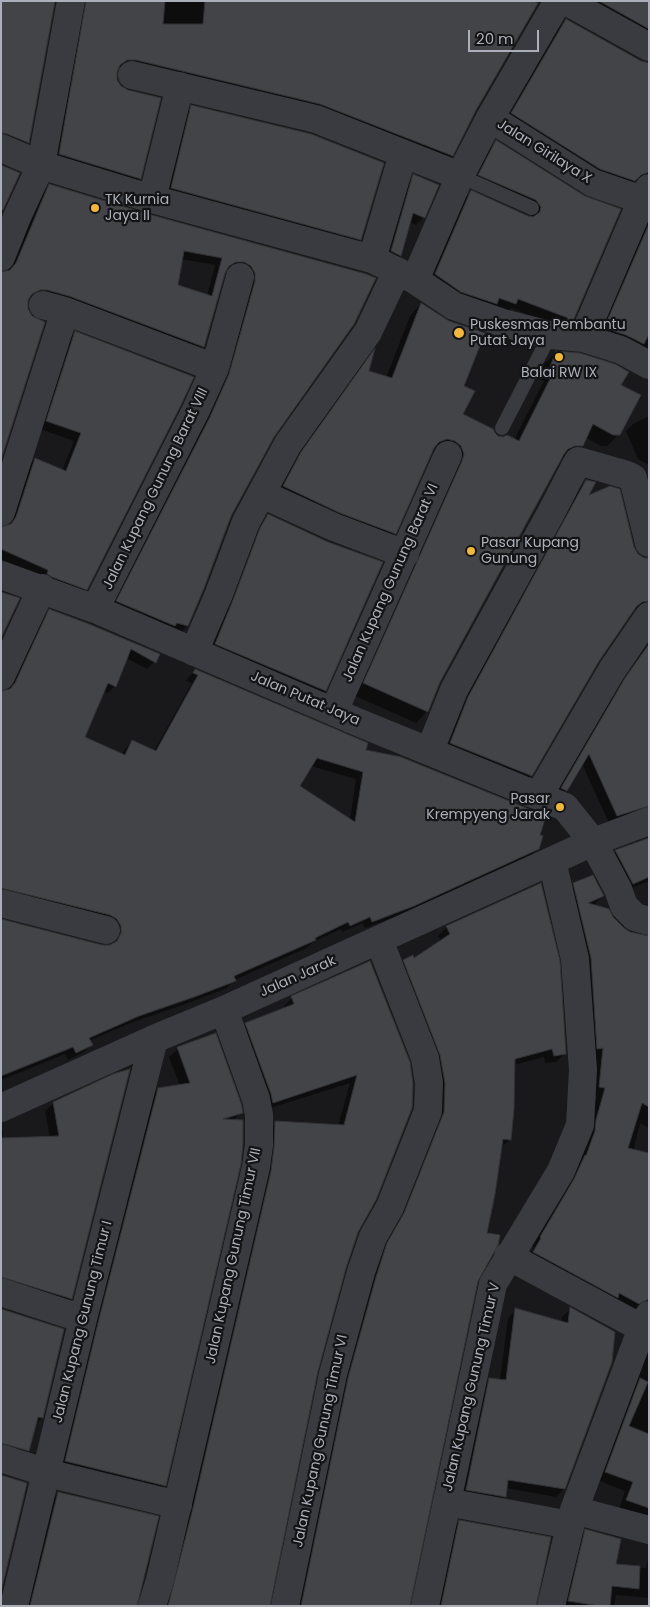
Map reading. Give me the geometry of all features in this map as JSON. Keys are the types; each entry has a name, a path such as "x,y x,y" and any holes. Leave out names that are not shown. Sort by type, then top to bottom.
{"street":[{"path":"1,257 41,165 71,1"},
{"path":"194,652 219,594 246,522 288,444 406,275 490,118 558,1"},
{"path":"566,1 649,47"},
{"path":"132,75 316,120 460,176"},
{"path":"152,199 180,86"},
{"name":"Jalan Girilaya X","path":"490,118 593,183 645,194"},
{"path":"1,148 41,165 152,199 372,258 406,275 454,306 503,323 550,335 583,338 621,350 649,365"},
{"path":"372,258 404,154"},
{"path":"583,338 645,194"},
{"name":"Jalan Kupang Gunung Barat VIII","path":"95,609 196,410 215,368 240,278"},
{"path":"1,512 54,308 215,368"},
{"name":"Jalan Kupang Gunung Barat VI","path":"334,711 448,455"},
{"path":"430,750 454,690 578,461 633,478 649,542"},
{"path":"262,494 334,527 405,554"},
{"name":"Jalan Putat Jaya","path":"1,575 42,588 95,609 356,721 565,807 594,842 618,889 624,906 635,916 649,921"},
{"path":"1,676 42,588"},
{"path":"539,795 612,670 649,616"},
{"name":"Jalan Jarak","path":"2,1106 224,1010 594,842 649,821"},
{"name":"Jalan Kupang Gunung Timur V","path":"425,1606 493,1284 561,1170 580,1124 583,1070 574,959 552,861"},
{"path":"1,903 106,930"},
{"name":"Jalan Kupang Gunung Timur VI","path":"285,1606 333,1374 361,1272 373,1237 390,1207 428,1111 429,1083 425,1058 379,940"},
{"name":"Jalan Kupang Gunung Timur VII","path":"152,1606 178,1505 256,1167 259,1145 259,1115 256,1099 224,1010"},
{"name":"Jalan Kupang Gunung Timur I","path":"11,1593 47,1473 83,1319 154,1039"},
{"path":"508,1256 647,1325 572,1517 550,1606"},
{"path":"1,1292 83,1319"},
{"path":"1,1458 47,1473 178,1505"},
{"path":"446,1502 572,1517 649,1530"}],"lane":[{"path":"460,176 532,208"},
{"path":"502,428 550,335"}],"building":[{"path":"1,1 55,1 29,143 1,133"},
{"path":"86,1 165,1 163,24 203,24 205,1 534,1 538,3 476,110 453,156 320,104 136,60 127,60 120,65 117,72 117,80 121,86 128,90 161,98 141,179 59,154"},
{"path":"599,1 649,1 649,29"},
{"path":"566,19 641,61 649,63 649,172 641,175 635,181 600,169 511,113"},
{"path":"191,105 311,134 384,163 361,240 171,188"},
{"path":"496,140 585,196 621,209 573,321 567,321 568,318 518,299 516,304 499,298 497,304 461,292 435,274 471,190 528,216 533,217 540,212 541,207 536,200 478,175"},
{"path":"1,165 20,173 3,210 1,210"},
{"path":"413,174 439,185 425,218 413,213 401,256 391,251"},
{"path":"49,184 376,278 354,324 274,437 231,516 188,626 177,623 175,626 116,601 210,417 229,374 255,281 255,273 251,266 244,262 236,262 229,266 225,273 204,347 69,296 47,290 40,290 32,294 28,300 28,309 32,316 45,322 1,460 1,272 10,270 16,263","holes":["184,251 222,258 212,296 178,285"]},
{"path":"649,224 649,334 644,344 626,335 604,328"},
{"path":"421,303 449,321 485,333 464,386 475,391 463,414 493,429 498,436 503,437 507,435 519,441 555,369 550,367 556,351 580,353 615,364 629,372 621,385 641,395 620,435 613,435 593,424 583,446 575,446 568,449 564,454 440,682 428,712 363,683 462,461 464,454 461,446 455,441 447,439 439,442 434,448 396,534 340,513 283,486 301,452 375,348 369,371 392,378"},
{"path":"75,331 194,377 87,590 52,577 47,574 48,570 1,549 1,527 11,524 16,517 35,458 66,471 81,433 46,421"},
{"path":"586,480 596,482 589,495 610,486 620,489 634,547 638,554 644,558 649,558 649,601 642,602 636,607 599,661 532,776 450,743 468,697"},
{"path":"268,514 328,542 383,562 326,691 215,644 260,528"},
{"path":"1,592 20,598 1,638"},
{"path":"49,609 160,654 156,663 131,649 116,687 108,683 85,737 125,755 132,740 156,751 198,675 193,673 195,669 368,743 366,750 401,757 546,816 540,835 543,836 539,849 414,906 372,922 370,917 350,926 348,922 315,938 316,940 234,976 236,981 139,1016 89,1038 93,1045 76,1053 73,1047 1,1076 1,919 102,945 110,945 117,941 121,933 121,926 117,919 110,915 1,888 1,691 10,689 15,683","holes":["317,758 363,772 355,822 300,786"]},
{"path":"649,644 649,806 617,816 589,754 567,791 561,788 625,678"},
{"path":"649,838 649,877 633,884 615,850"},
{"path":"593,875 604,896 588,903 609,909 613,917 630,932 649,936 649,1107 642,1103 628,1148 649,1153 649,1299 639,1304 619,1293 618,1298 533,1252 586,1156 595,1131 596,1120 605,1088 599,1087 603,1048 597,1049 591,958 573,883"},
{"path":"541,883 560,961 566,1054 554,1056 552,1049 515,1059 511,1140 503,1139 487,1233 500,1235 498,1245 478,1281 410,1606 301,1606 348,1378 376,1277 387,1243 404,1213 444,1112 445,1083 440,1055 403,960 413,955 414,958 450,934 446,926"},
{"path":"370,961 410,1062 413,1084 412,1108 376,1200 358,1232 346,1268 318,1371 270,1606 168,1606 193,1508 271,1171 275,1121 344,1125 357,1075 273,1103 245,1023 294,1004 291,996"},
{"path":"216,1033 243,1113 223,1119 243,1120 241,1164 166,1486 65,1461 158,1088 190,1083 177,1047"},
{"path":"130,1069 72,1299 1,1277 1,1138 59,1136 53,1102 113,1074"},
{"path":"570,1307 615,1332 612,1362 565,1489 508,1480 506,1497 466,1490 489,1378 506,1380 515,1308 568,1323"},
{"path":"1,1309 64,1329 43,1418 38,1417 29,1451 1,1443"},
{"path":"640,1378 648,1382 629,1426 649,1434 649,1508 626,1500 633,1482 605,1472"},
{"path":"1,1475 27,1483 1,1592"},
{"path":"58,1492 159,1516 137,1606 30,1606"},
{"path":"459,1520 551,1537 536,1606 441,1606"},
{"path":"585,1529 621,1539 616,1564 640,1566 639,1589 612,1586 610,1606 568,1601"}],"place":[{"name":"TK Kurnia Jaya II","path":"95,208"},
{"name":"Puskesmas Pembantu Putat Jaya","path":"459,333"},
{"name":"Balai RW IX","path":"559,357"},
{"name":"Pasar Kupang Gunung","path":"471,551"},
{"name":"Pasar Krempyeng Jarak","path":"560,807"}]}
